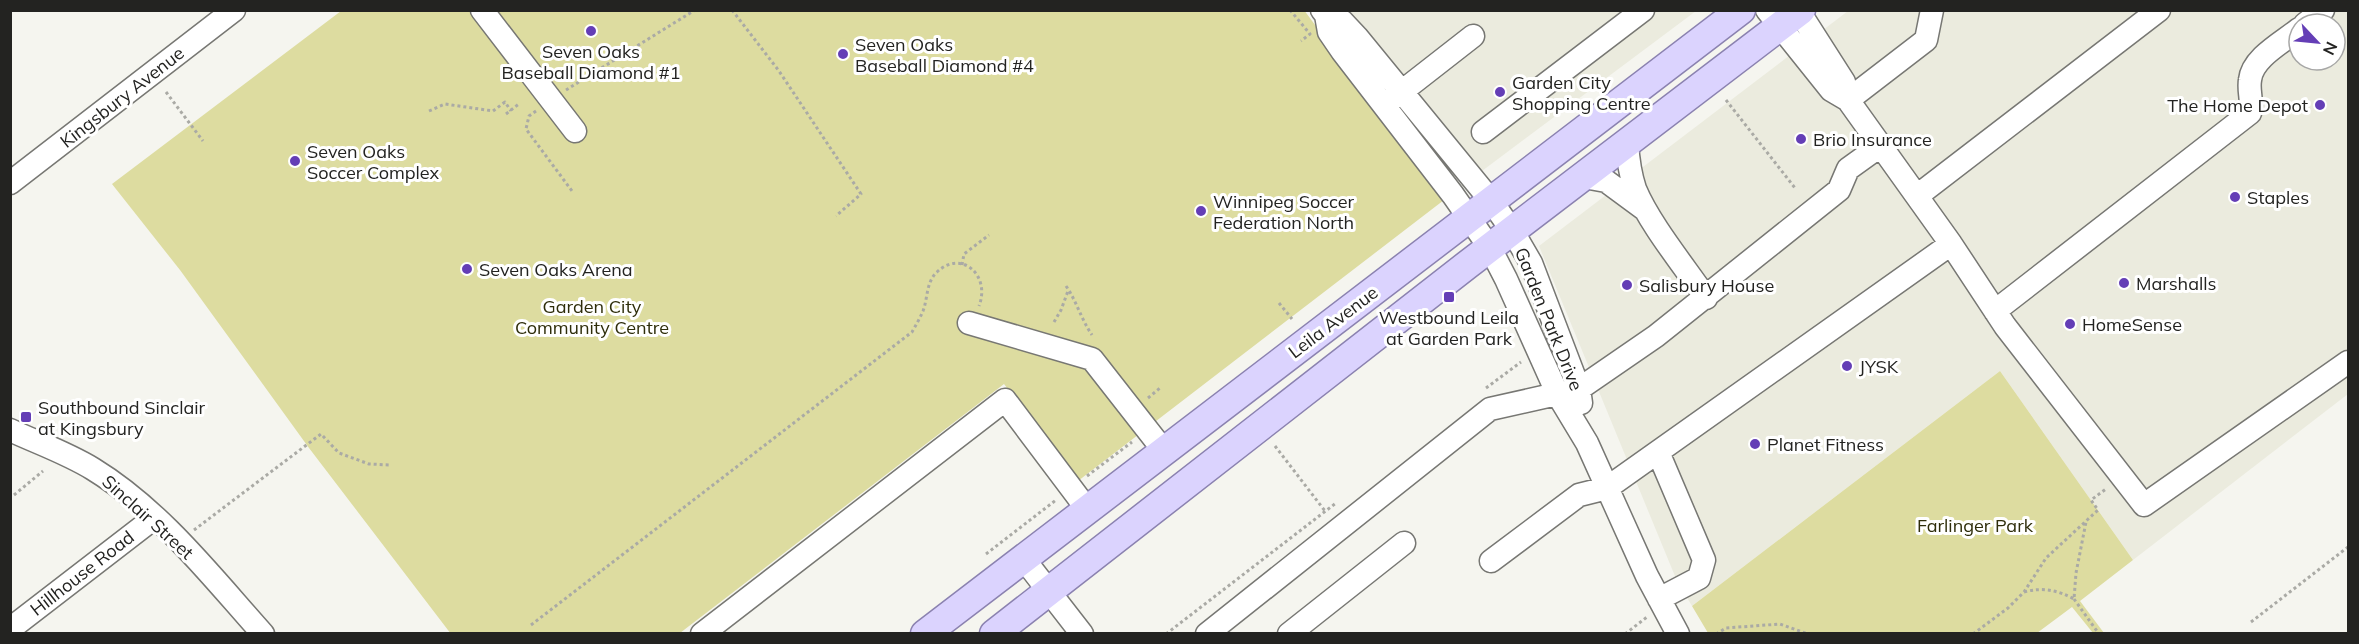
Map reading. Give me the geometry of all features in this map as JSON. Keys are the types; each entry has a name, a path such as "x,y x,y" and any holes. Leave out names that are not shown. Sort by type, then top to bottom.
{"main road":[{"name":"Leila Avenue","path":"925,633 1741,10"},
{"name":"Leila Avenue","path":"994,633 1584,177 1789,14"}],"street":[{"name":"Kingsbury Avenue","path":"10,183 234,10"},
{"path":"482,10 575,130"},
{"path":"1483,132 1643,10"},
{"path":"1848,100 1926,40 1932,10"},
{"path":"1917,196 2159,10"},
{"name":"Garden Park Drive","path":"1327,12 1342,21 1403,91 1513,231 1531,262 1580,389 1587,443"},
{"name":"Garden Park Drive","path":"1327,12 1329,32 1490,248 1558,395 1587,443 1661,603 1678,633"},
{"path":"1789,14 1795,48 1831,90 1848,100 1951,244 1995,311 2144,505 2349,362"},
{"path":"1383,107 1473,36"},
{"path":"1995,311 2250,113 2253,101 2249,83 2251,72 2257,63 2287,39"},
{"path":"1627,143 1629,167 1635,189 1647,212 1706,298"},
{"path":"1207,633 1490,409 1580,389 1656,336 1839,190 1848,169 1880,146"},
{"path":"1584,177 1606,181 1647,212"},
{"path":"1491,561 1579,495 1607,488 1658,453 1951,244"},
{"path":"969,323 1092,358 1164,451"},
{"path":"702,633 1005,400 1087,509"},
{"name":"Sinclair Street","path":"10,430 92,468 112,482 154,518 263,633"},
{"path":"1658,453 1682,503 1704,560 1699,578 1661,603"},
{"name":"Hillhouse Road","path":"10,629 154,518"},
{"path":"1289,633 1404,543"},
{"path":"1023,558 1082,633"}],"path":[{"path":"572,191 526,129 529,116 551,99 695,10"},
{"path":"732,10 779,70 861,194 836,216"},
{"path":"1290,10 1310,34 1301,41"},
{"path":"166,92 203,141"},
{"path":"1726,100 1795,188"},
{"path":"429,111 445,104 493,111 505,102 511,111"},
{"path":"506,114 520,103"},
{"path":"962,265 964,254 989,235"},
{"path":"531,625 912,332 923,311 932,276 947,265 962,265 974,271 983,287 980,305 969,323"},
{"path":"1066,286 1077,302 1083,322 1092,335"},
{"path":"1054,322 1068,290"},
{"path":"1279,303 1292,319"},
{"path":"1143,402 1160,388"},
{"path":"178,542 321,435 339,453 369,464 390,465"},
{"path":"1275,446 1326,512"},
{"path":"14,495 43,471"},
{"path":"1973,633 2008,608 2024,592 2046,558 2098,510 2091,500 2110,486"},
{"path":"2073,599 2086,521"},
{"path":"986,554 1021,527"},
{"path":"2251,622 2349,547"},
{"path":"2024,592 2038,588 2060,592 2073,599 2099,633"},
{"path":"1625,633 1661,603"},
{"path":"1716,633 1726,628 1780,624 1808,633"}],"shaded area":[{"name":"Garden City Shopping Centre","path":"1347,11 1696,11 1478,174"},
{"path":"1848,11 2348,11 2348,394 2133,560 2000,371 1692,606 1677,581 1539,246"}],"green space":[{"name":"Garden City Community Centre","path":"1304,10 1444,200 1078,481 1004,384 680,633 451,634 309,448 180,270 112,184 341,11"},
{"name":"Farlinger Park","path":"2000,371 2133,560 2080,601 2104,633 2093,633 2072,607 2037,633 1708,633 1692,606"}],"place":[{"name":"Seven Oaks Baseball Diamond #1","path":"591,31"},
{"name":"Seven Oaks Baseball Diamond #4","path":"843,54"},
{"name":"Garden City Shopping Centre","path":"1500,92"},
{"name":"The Home Depot","path":"2320,105"},
{"name":"Brio Insurance","path":"1801,139"},
{"name":"Seven Oaks Soccer Complex","path":"295,161"},
{"name":"Staples","path":"2235,197"},
{"name":"Winnipeg Soccer Federation North","path":"1201,211"},
{"name":"Seven Oaks Arena","path":"467,269"},
{"name":"Marshalls","path":"2124,283"},
{"name":"Salisbury House","path":"1627,285"},
{"name":"Westbound Leila at Garden Park","path":"1449,297"},
{"name":"HomeSense","path":"2070,324"},
{"name":"JYSK","path":"1847,366"},
{"name":"Southbound Sinclair at Kingsbury","path":"26,417"},
{"name":"Planet Fitness","path":"1755,444"}]}
